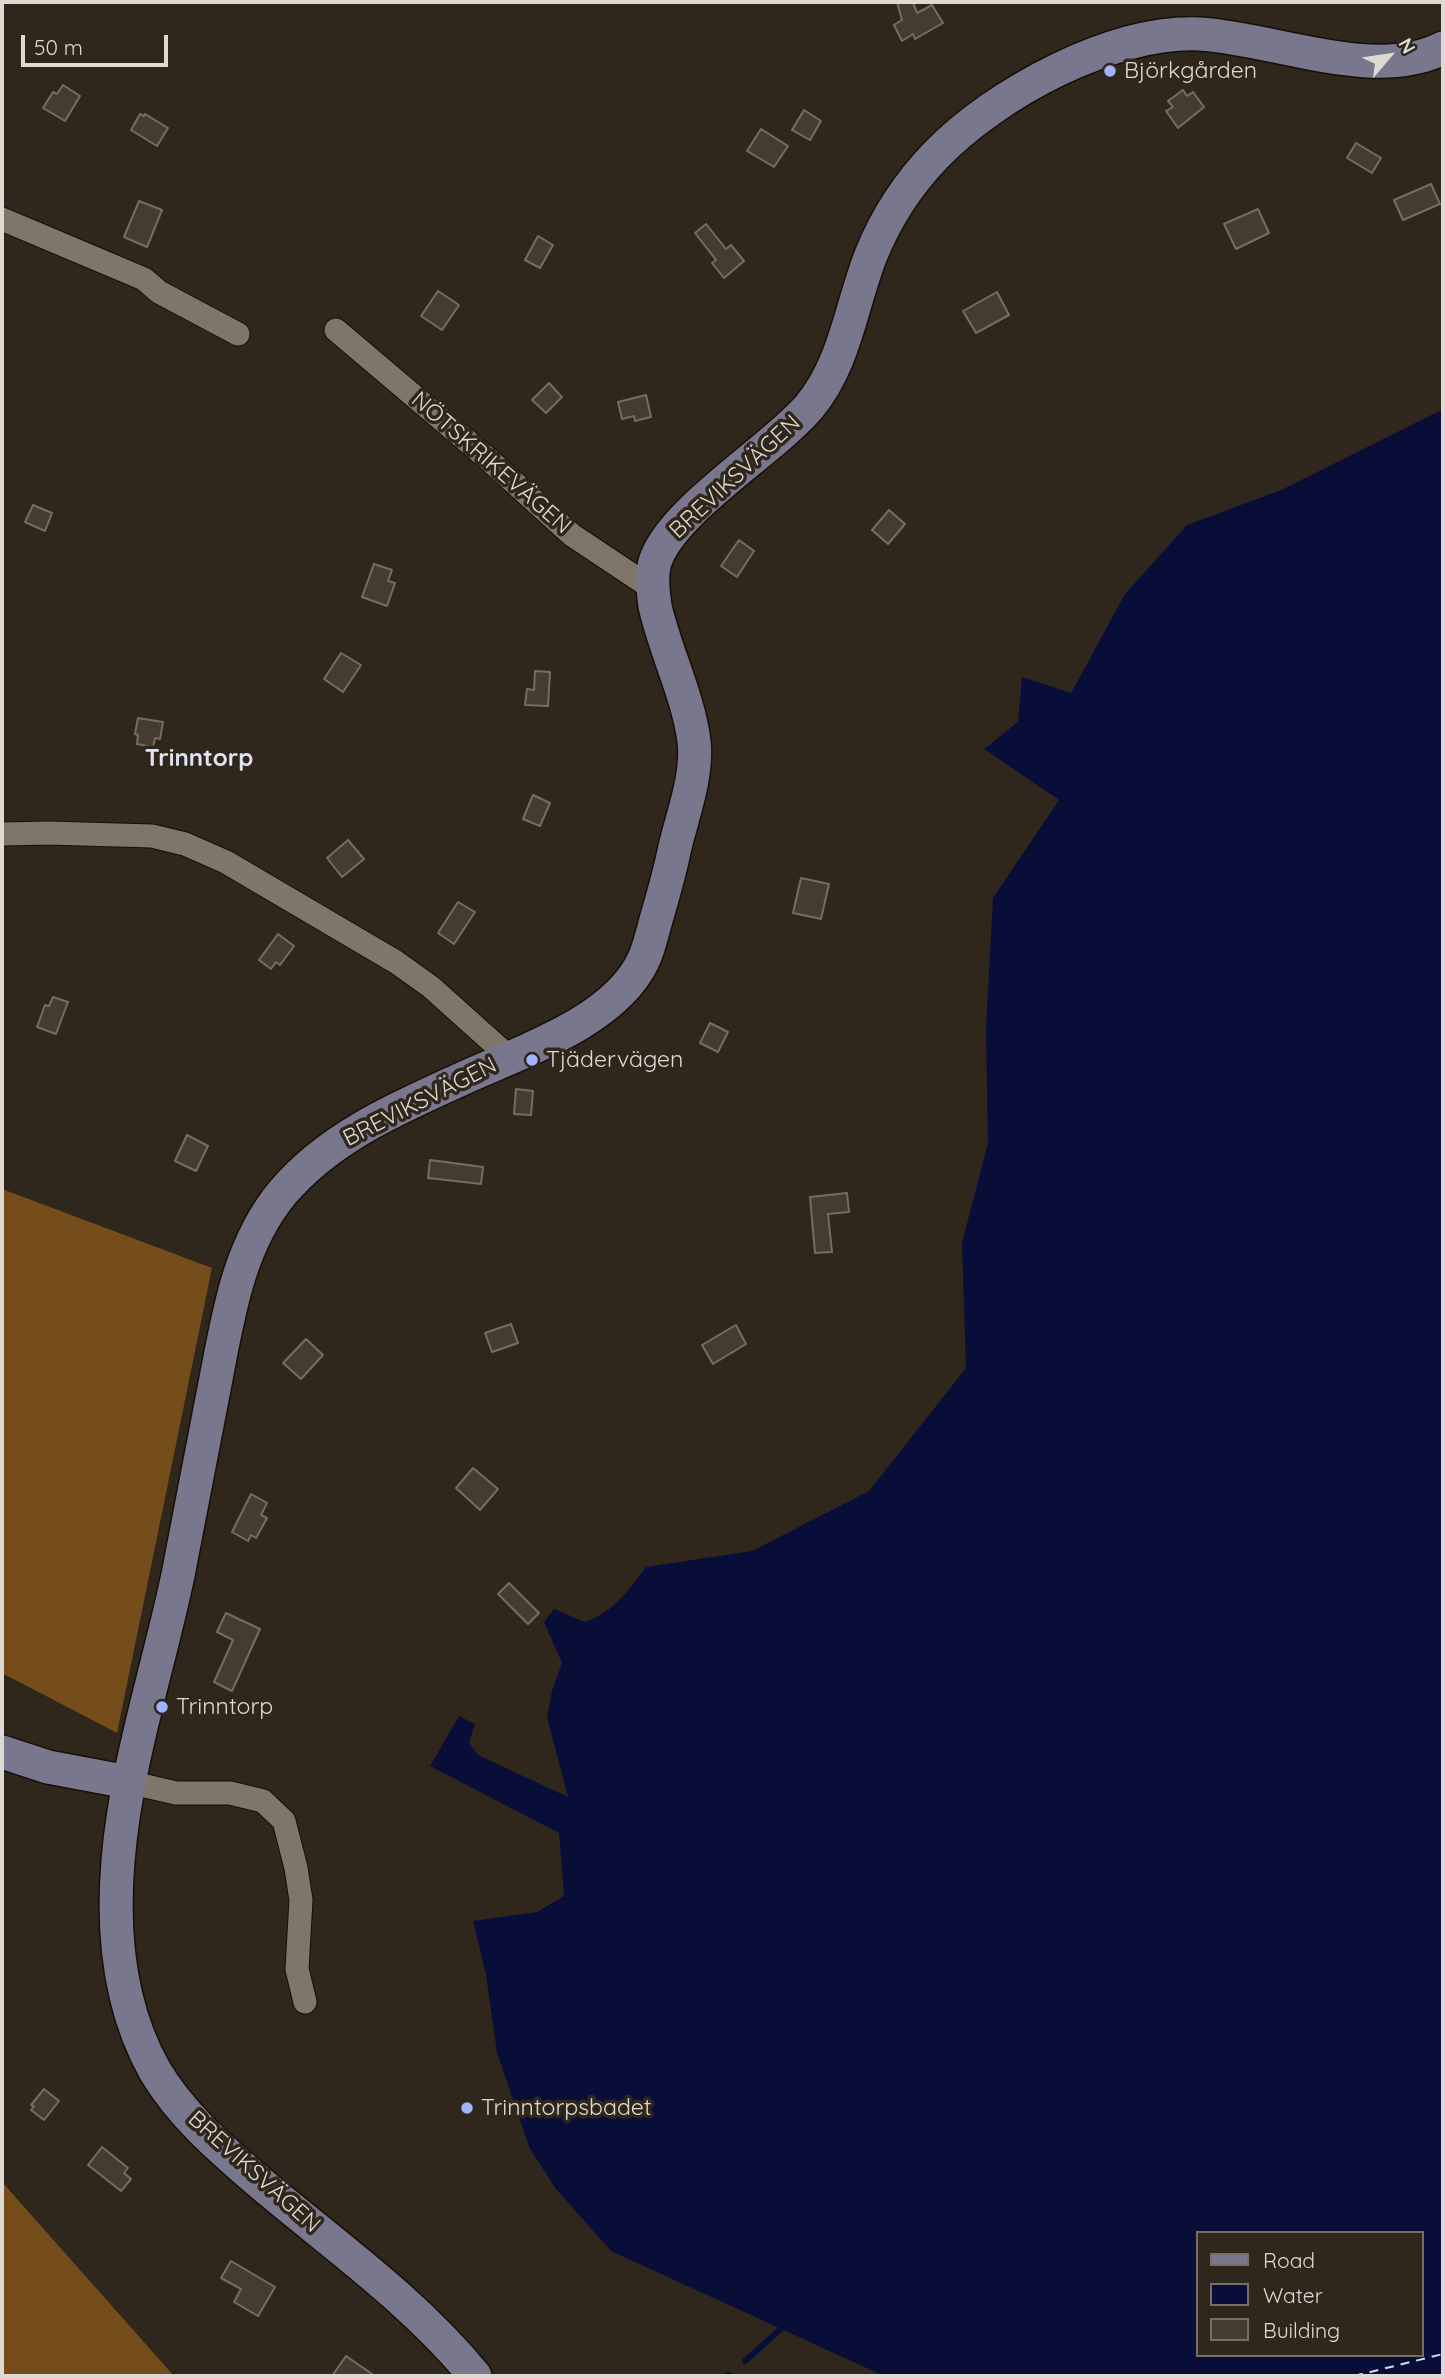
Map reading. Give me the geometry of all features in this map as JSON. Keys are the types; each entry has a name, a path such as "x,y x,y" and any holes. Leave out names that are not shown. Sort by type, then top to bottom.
{"main road":[{"name":"BREVIKSVÄGEN","path":"475,2376 450,2345 419,2315 296,2213 206,2133 174,2098 154,2068 133,2022 121,1980 117,1919 118,1862 128,1782 177,1580 233,1291 262,1222 283,1192 320,1154 396,1109 560,1035 611,1002 630,982 644,959 669,876 692,774 694,751 694,739 686,708 660,630 653,589 656,560 674,530 782,433 820,392 844,340 870,257 896,204 936,155 964,129 1040,79 1131,41 1158,36 1200,34 1312,53 1385,61 1410,60 1443,48"},
{"path":"2,1752 48,1768 128,1782"}],"street":[{"path":"2,219 144,279 159,292 238,334"},
{"name":"NÖTSKRIKEVÄGEN","path":"336,330 487,458 572,535 653,589"},
{"path":"2,834 152,836 185,844 226,862 431,987 509,1057"},
{"path":"128,1782 176,1793 230,1793 263,1801 284,1821 301,1899 297,1969 305,2002"}],"shaded area":[{"path":"2,1189 212,1268 117,1733 2,1673"},
{"path":"2,2182 174,2376 2,2376"}],"water":[{"path":"1443,409 1443,2376 884,2376 611,2251 556,2189 530,2149 497,2053 486,1975 473,1921 537,1912 564,1896 559,1833 430,1766 459,1716 475,1724 469,1743 478,1755 568,1797 547,1717 552,1691 562,1663 544,1622 554,1609 585,1622 613,1606 646,1567 752,1551 869,1491 966,1368 962,1243 988,1143 986,1029 993,898 1059,800 984,749 1018,722 1022,677 1071,693 1125,594 1187,525 1281,490"}],"building":[{"path":"897,2 913,2 917,13 932,5 943,23 915,39 913,34 902,41 894,25 902,20"},
{"path":"63,85 80,96 65,121 43,108 53,92 57,94"},
{"path":"1183,90 1187,96 1193,92 1204,107 1178,128 1166,111 1173,107 1168,101"},
{"path":"804,110 821,121 810,140 792,130"},
{"path":"140,114 145,114 168,128 157,146 131,130"},
{"path":"761,129 788,146 774,167 747,151"},
{"path":"1356,143 1381,158 1372,173 1347,158"},
{"path":"1431,184 1440,204 1403,220 1394,200"},
{"path":"139,201 162,210 147,247 124,237"},
{"path":"1258,209 1269,233 1236,249 1224,224"},
{"path":"706,224 726,249 731,245 744,261 724,278 712,263 716,260 695,233"},
{"path":"538,236 553,245 540,268 525,260"},
{"path":"438,291 459,305 442,330 421,316"},
{"path":"997,292 1009,315 976,333 963,311"},
{"path":"549,383 562,397 546,413 532,400"},
{"path":"646,395 651,417 635,421 634,416 622,419 618,402"},
{"path":"33,505 52,513 45,531 25,522"},
{"path":"889,510 905,524 888,544 872,530"},
{"path":"739,540 754,551 737,577 721,566"},
{"path":"374,564 392,570 388,581 395,583 387,606 362,597"},
{"path":"341,653 361,665 343,692 324,679"},
{"path":"535,671 550,672 548,706 525,705 527,689 534,690"},
{"path":"138,718 163,722 160,739 155,738 153,747 137,744 138,735 135,734"},
{"path":"533,795 550,803 540,826 523,819"},
{"path":"348,840 364,859 342,877 327,858"},
{"path":"801,878 829,884 821,919 793,913"},
{"path":"458,902 475,912 454,944 438,933"},
{"path":"278,934 294,946 280,965 276,962 271,969 259,960"},
{"path":"53,997 68,1002 56,1034 37,1027 45,1005 49,1006"},
{"path":"710,1023 728,1032 718,1052 700,1043"},
{"path":"516,1089 533,1091 531,1115 514,1114"},
{"path":"187,1135 208,1146 196,1171 175,1161"},
{"path":"430,1160 483,1167 481,1184 428,1178"},
{"path":"847,1193 849,1212 828,1214 832,1252 815,1253 810,1197"},
{"path":"511,1324 518,1343 492,1352 485,1333"},
{"path":"736,1325 746,1344 713,1364 702,1345"},
{"path":"306,1339 323,1355 301,1379 283,1363"},
{"path":"473,1468 498,1489 480,1510 456,1488"},
{"path":"251,1494 267,1503 261,1515 267,1518 256,1538 251,1535 248,1541 232,1532"},
{"path":"509,1583 539,1613 528,1624 498,1594"},
{"path":"226,1613 260,1629 232,1691 214,1682 233,1640 217,1632"},
{"path":"44,2089 59,2101 44,2120 31,2110 34,2106 31,2105"},
{"path":"102,2147 128,2168 124,2173 131,2179 121,2191 88,2165"},
{"path":"231,2261 275,2287 258,2316 234,2302 241,2289 221,2278"},
{"path":"346,2356 375,2376 332,2376"}],"waterway":[{"path":"745,2361 785,2325"}],"ferry route":[{"path":"1354,2376 1443,2354"}],"place":[{"name":"Björkgården","path":"1110,71"},
{"name":"Tjädervägen","path":"532,1060"},
{"name":"Trinntorp","path":"162,1707"},
{"name":"Trinntorpsbadet","path":"467,2108"}],"district":[{"name":"Trinntorp","path":"199,759"}]}
